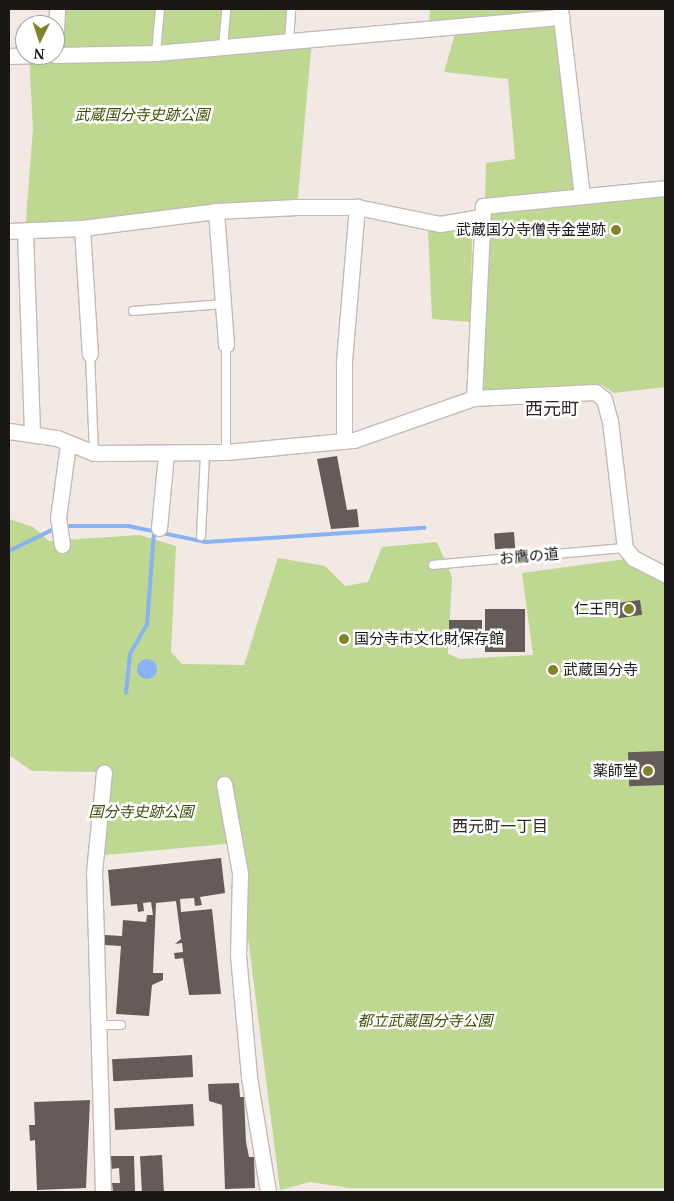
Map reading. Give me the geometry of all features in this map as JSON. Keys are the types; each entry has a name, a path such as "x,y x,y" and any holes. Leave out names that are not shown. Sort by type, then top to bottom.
{"street":[{"path":"65,54 156,53 560,13 582,195"},
{"path":"474,398 480,217 483,206 665,188"},
{"path":"9,231 82,228 216,211 357,207 440,224 480,217"},
{"path":"344,441 344,361 357,207"},
{"path":"216,211 226,344"},
{"path":"82,228 90,354"},
{"path":"25,231 32,434"},
{"path":"9,431 32,434 94,453 166,454 226,452 344,441 474,398 595,392 604,399 625,548 633,558 665,574"},
{"path":"62,545 58,523 68,444"},
{"path":"159,528 166,454"},
{"path":"103,1192 96,1025 94,856 104,772"},
{"path":"224,784 240,873 238,956 249,1076 268,1192"}],"lane":[{"path":"156,53 160,9"},
{"path":"223,47 226,9"},
{"path":"289,41 291,9"},
{"path":"133,311 223,304"},
{"path":"226,344 226,452"},
{"path":"90,354 94,453"},
{"path":"201,536 205,453"},
{"name":"お鷹の道","path":"433,565 625,548"},
{"path":"96,1025 121,1025"}],"green space":[{"name":"武蔵国分寺史跡公園","path":"57,9 291,9 289,41 312,39 297,207 25,231 33,129 29,65 65,65 65,15 57,15"},
{"path":"430,9 560,9 582,195 665,188 665,387 614,393 602,385 498,398 481,393 486,163 515,159 508,79 444,72 457,27 429,29"},
{"path":"472,224 471,322 432,319 428,230"},
{"path":"9,519 33,527 49,541 140,535 176,546 171,652 182,664 244,665 278,558 325,566 345,586 368,582 382,547 437,542 452,577 448,654 460,659 533,655 522,573 633,558 665,574 665,1188 350,1188 310,1182 280,1190 236,843 94,856 103,772 32,771 9,755"}],"water":[{"path":"147,659 154,662 157,669 154,676 147,679 140,676 137,669 140,662"}],"building":[{"path":"337,456 347,510 357,509 359,527 331,529 317,459"},
{"path":"514,532 515,548 495,549 494,533"},
{"name":"仁王門","path":"640,600 642,615 618,618 616,603"},
{"path":"485,609 525,609 525,652 485,652"},
{"path":"449,620 482,620 482,647 449,647"},
{"name":"薬師堂","path":"664,751 665,785 629,786 628,752"},
{"path":"221,858 225,893 200,897 202,905 195,906 194,898 180,899 181,912 212,909 221,994 189,995 183,958 175,959 174,953 183,952 182,943 175,944 181,939 176,901 156,903 153,973 163,973 163,980 152,985 149,1016 116,1014 121,946 104,945 105,935 122,936 123,920 146,922 147,915 153,915 151,902 143,903 144,911 138,912 137,904 111,906 108,870"},
{"path":"192,1055 193,1077 113,1081 112,1059"},
{"path":"239,1083 240,1097 244,1097 246,1142 249,1157 254,1157 255,1188 225,1189 222,1105 209,1101 208,1084"},
{"path":"90,1100 86,1188 37,1190 35,1140 30,1141 29,1125 35,1125 34,1102"},
{"path":"193,1104 194,1126 115,1130 114,1108"},
{"path":"162,1155 164,1192 142,1192 140,1156"},
{"path":"110,1156 134,1156 135,1191 113,1192 112,1183 120,1183 119,1168 111,1169"}],"waterway":[{"path":"63,526 128,526 206,542 425,528"},
{"path":"9,551 56,528"},
{"path":"126,693 130,654 147,625 154,531"}],"place":[{"name":"武蔵国分寺僧寺金堂跡","path":"616,230"},
{"name":"仁王門","path":"629,609"},
{"name":"国分寺市文化財保存館","path":"344,639"},
{"name":"武蔵国分寺","path":"553,670"},
{"name":"薬師堂","path":"648,771"}],"district":[{"name":"西元町","path":"552,408"},
{"name":"西元町一丁目","path":"500,826"}],"park label":[{"name":"国分寺史跡公園","path":"141,812"},
{"name":"都立武蔵国分寺公園","path":"425,1021"}]}
